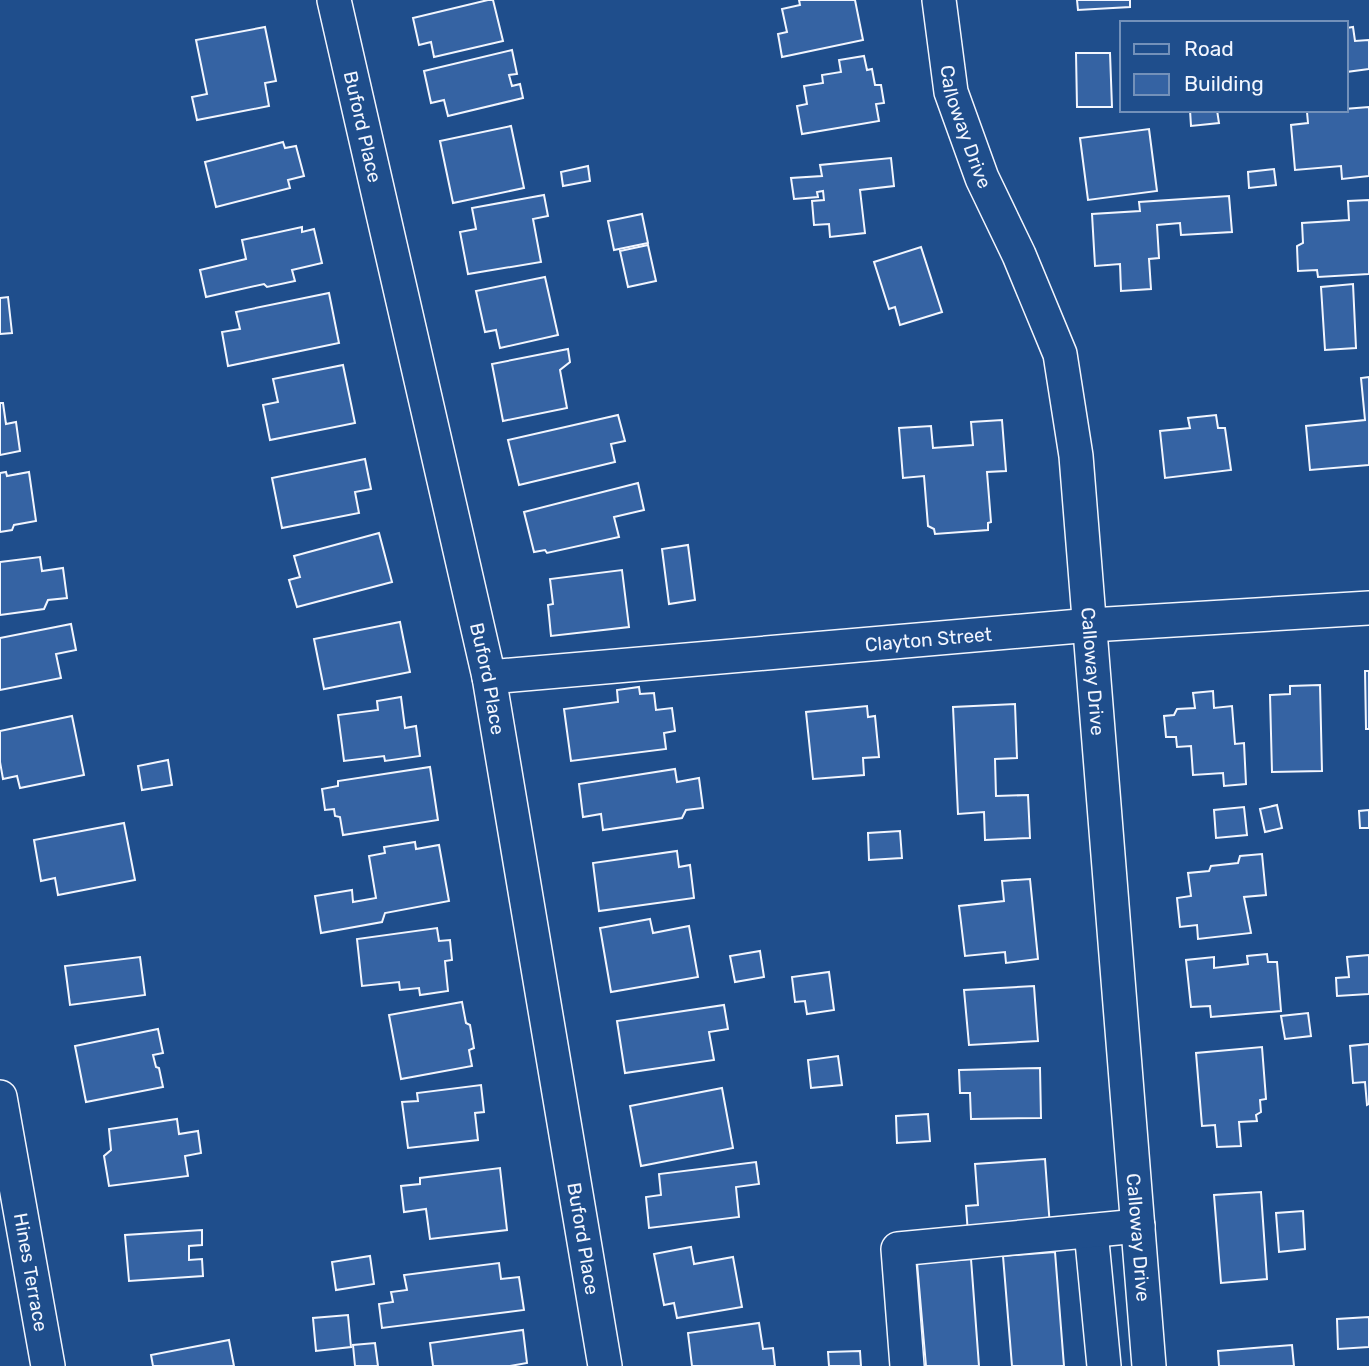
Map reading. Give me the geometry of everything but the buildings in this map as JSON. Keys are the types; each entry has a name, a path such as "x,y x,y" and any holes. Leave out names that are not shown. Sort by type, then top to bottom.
{"street":[{"name":"Buford Place","path":"334,0 489,677 605,1366"},
{"name":"Calloway Drive","path":"939,0 951,92 982,178 1060,354 1076,456 1149,1366"},
{"name":"Clayton Street","path":"489,677 1091,625 1369,608"},
{"name":"Hines Terrace","path":"0,1097 48,1366"},
{"path":"907,1366 898,1249 1138,1226"},
{"path":"1091,1231 1104,1366"}]}
